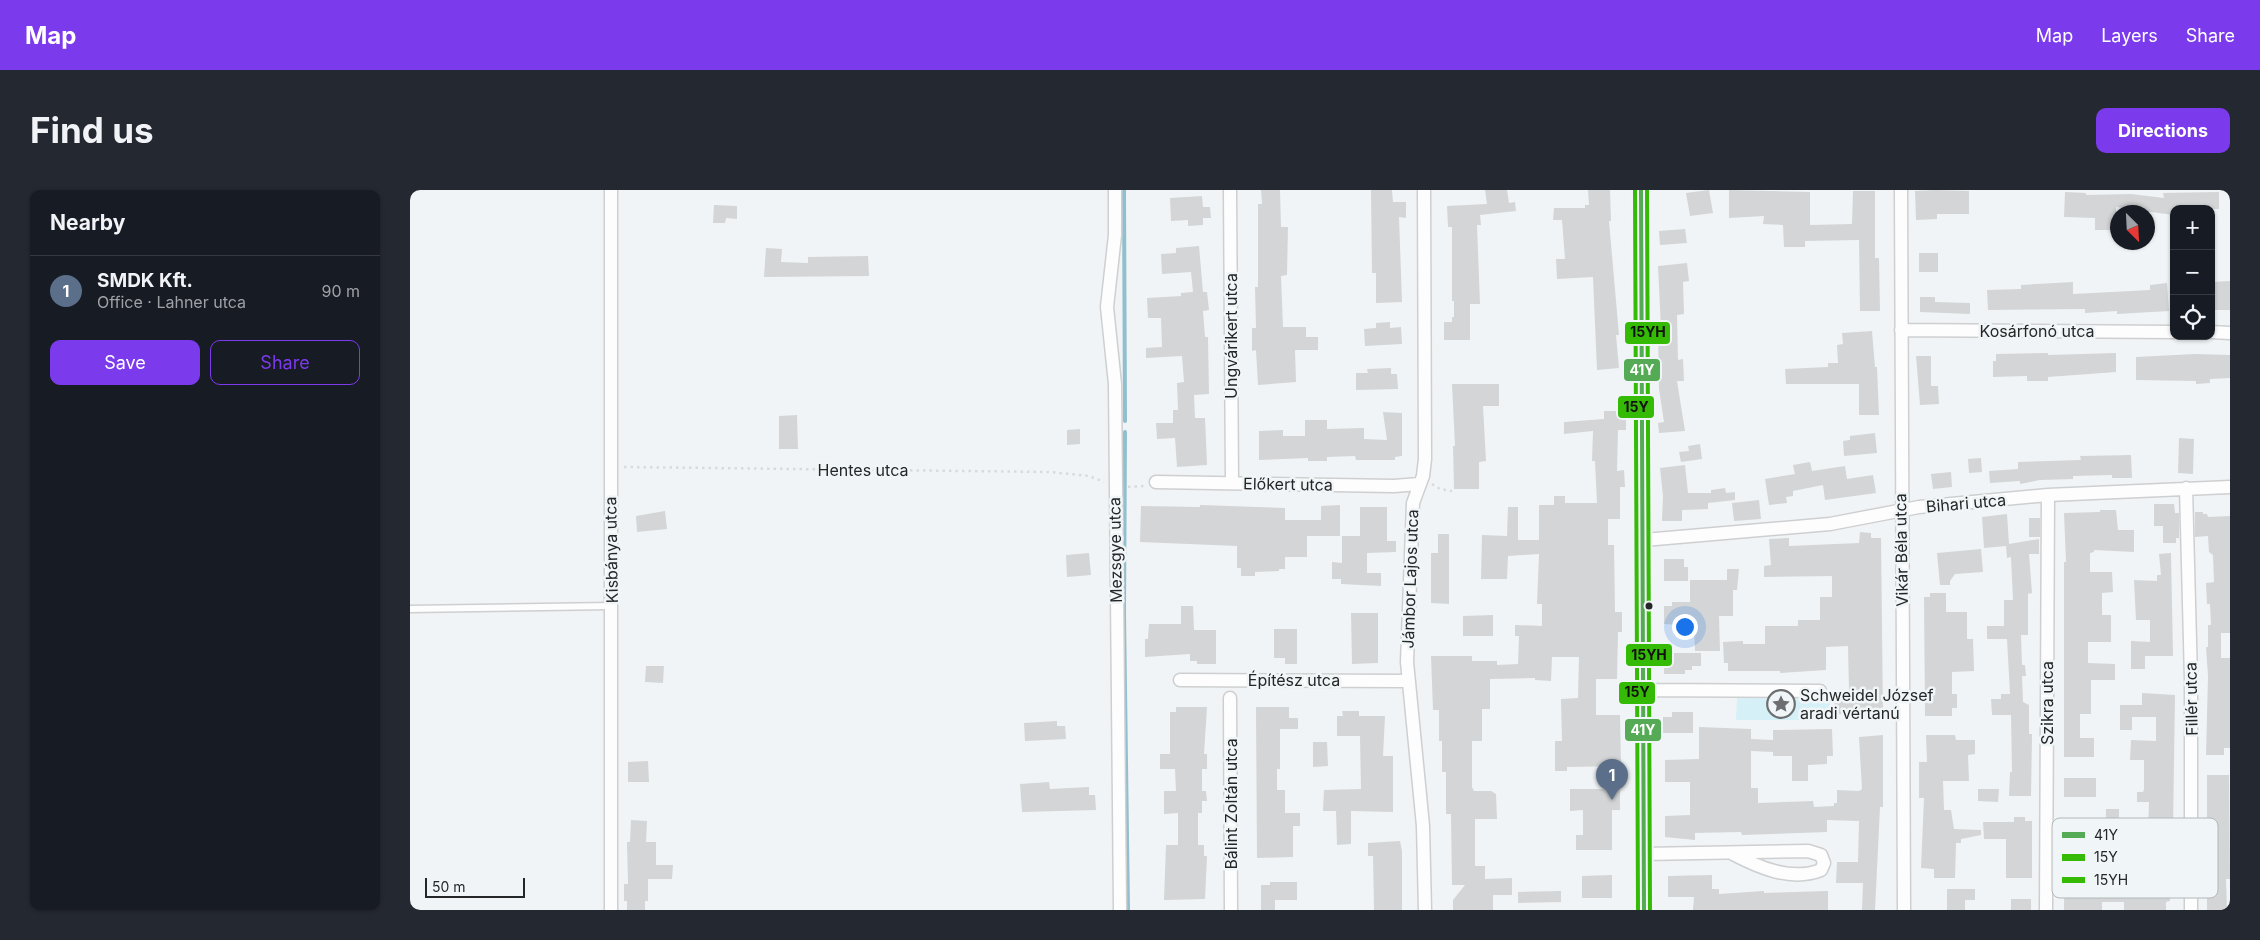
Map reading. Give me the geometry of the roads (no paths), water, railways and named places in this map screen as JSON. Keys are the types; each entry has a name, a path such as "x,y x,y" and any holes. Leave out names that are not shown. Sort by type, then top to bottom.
{"street":[{"name":"Kisbánya utca","path":"611,190 611,910"},
{"name":"Mezsgye utca","path":"1115,190 1115,235 1108,307 1114,367 1120,910"},
{"name":"Ungvárikert utca","path":"1230,190 1232,482"},
{"name":"Jámbor Lajos utca","path":"1424,190 1425,460 1413,503 1410,535 1409,681 1416,728 1423,826 1425,910"},
{"path":"1642,190 1644,910"},
{"name":"Vikár Béla utca","path":"1901,190 1904,910"},
{"name":"Kosárfonó utca","path":"1901,330 2170,332"},
{"path":"2215,332 2230,333"},
{"name":"Előkert utca","path":"1156,482 1394,486 1419,484"},
{"name":"Bihari utca","path":"1644,540 1830,524 1901,510 2048,495 2230,487"},
{"name":"Fillér utca","path":"2186,488 2191,689 2191,818"},
{"name":"Szikra utca","path":"2046,910 2048,495"},
{"name":"Építész utca","path":"1180,680 1409,681"},
{"path":"1643,690 1820,691"},
{"name":"Bálint Zoltán utca","path":"1230,698 1231,910"},
{"path":"1644,854 1814,852 1821,855 1824,862 1820,870 1814,872 1779,872 1760,867 1733,854"}],"lane":[{"path":"410,609 611,606"}],"waterway":[{"path":"1124,190 1125,421"},
{"path":"1125,432 1124,614 1128,910"}],"place":[{"name":"Schweidel József aradi vértanú","path":"1781,704"},
{"name":"SMDK Kft.","path":"1612,800"}]}
